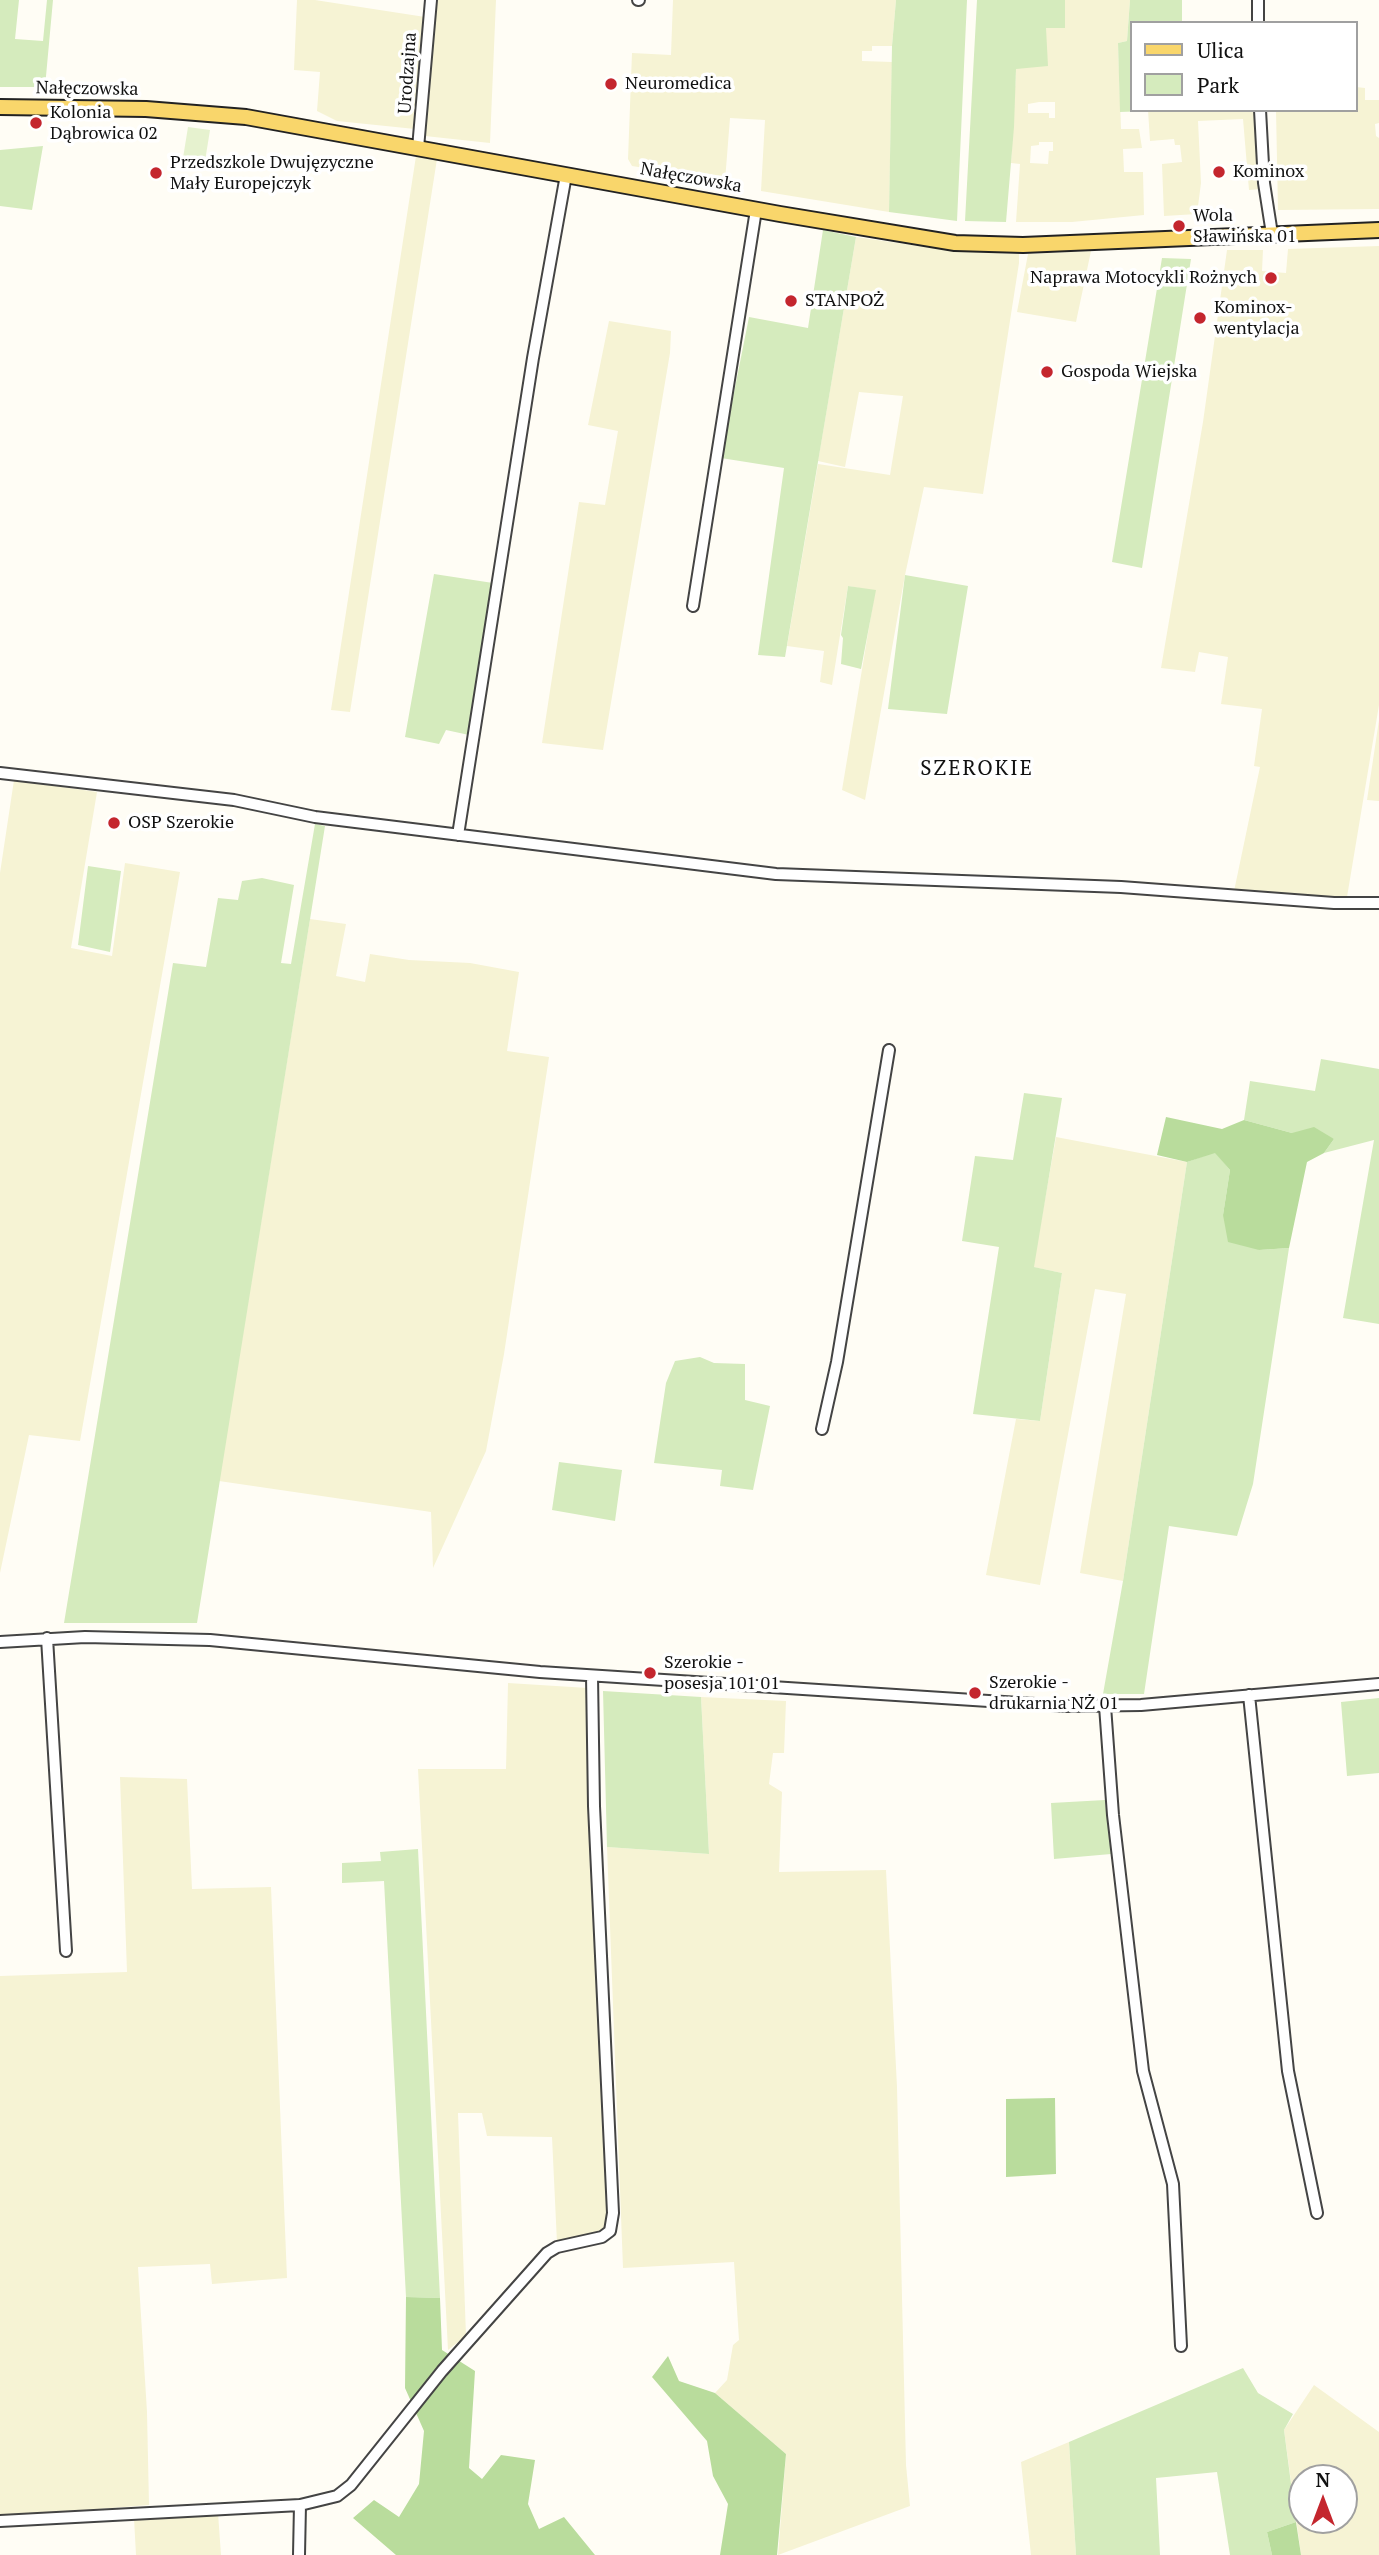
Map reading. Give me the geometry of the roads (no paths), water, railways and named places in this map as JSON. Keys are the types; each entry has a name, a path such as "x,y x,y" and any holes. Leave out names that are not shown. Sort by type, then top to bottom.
{"main road":[{"name":"Nałęczowska","path":"0,107 141,108 219,113 916,238 984,245 1379,230"}],"street":[{"name":"Urodzajna","path":"418,148 431,0"},
{"path":"1258,0 1258,21"},
{"path":"1260,112 1264,183 1272,234"},
{"path":"458,835 537,333 566,175"},
{"path":"693,606 757,210"},
{"path":"0,773 234,800 303,815 776,874 1121,887 1334,903 1379,903"},
{"path":"822,1429 837,1362 888,1050"},
{"path":"0,1642 47,1638 129,1637 239,1642 439,1664 1023,1704 1105,1706 1379,1685"},
{"path":"47,1638 66,1951"},
{"path":"0,2521 300,2505 337,2496 351,2486 442,2371 547,2253 557,2247 602,2237 610,2231 613,2213 597,1883 592,1676"},
{"path":"1249,1695 1288,2071 1317,2213"},
{"path":"1105,1706 1113,1815 1143,2071 1173,2184 1181,2346"},
{"path":"299,2555 300,2505"}],"place":[{"name":"Neuromedica","path":"611,84"},
{"name":"Kolonia Dąbrowica 02","path":"36,123"},
{"name":"Kominox","path":"1219,172"},
{"name":"Przedszkole Dwujęzyczne Mały Europejczyk","path":"156,173"},
{"name":"Wola Sławińska 01","path":"1179,226"},
{"name":"Naprawa Motocykli Rożnych","path":"1271,278"},
{"name":"STANPOŻ","path":"791,301"},
{"name":"Kominox- wentylacja","path":"1200,318"},
{"name":"Gospoda Wiejska","path":"1047,372"},
{"name":"OSP Szerokie","path":"114,823"},
{"name":"Szerokie - posesja 101 01","path":"650,1673"},
{"name":"Szerokie - drukarnia NŻ 01","path":"975,1693"}],"district":[{"name":"SZEROKIE","path":"977,769"}]}
